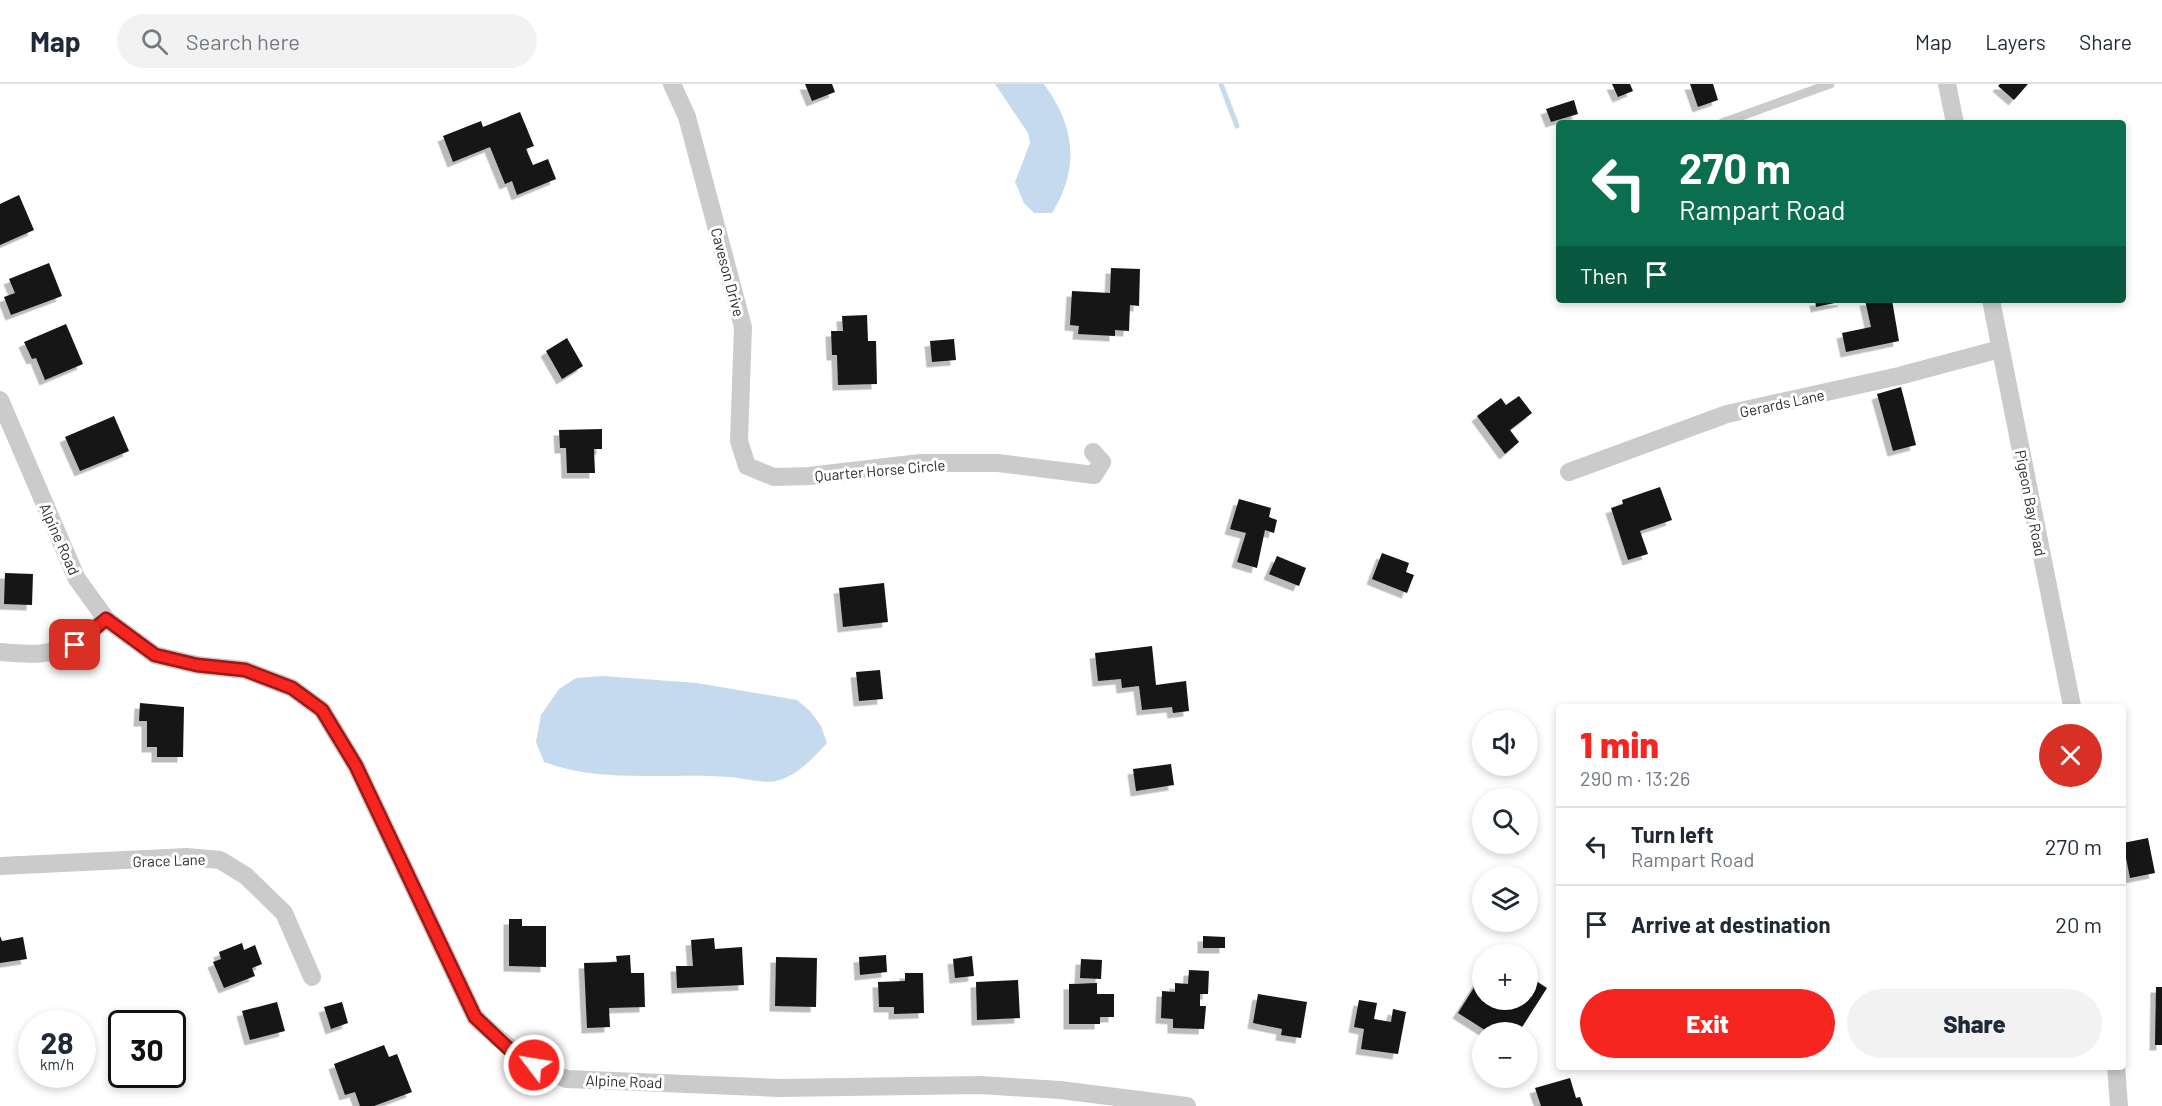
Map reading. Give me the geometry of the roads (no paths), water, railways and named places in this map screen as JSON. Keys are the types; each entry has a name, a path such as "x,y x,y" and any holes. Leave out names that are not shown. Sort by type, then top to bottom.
{"street":[{"name":"Caveson Drive","path":"672,84 687,117 743,327 740,441 747,466"},
{"path":"1947,84 1954,120"},
{"name":"Pigeon Bay Road","path":"1992,303 2072,704"},
{"name":"Gerards Lane","path":"1569,472 1727,414 1888,379 2001,349"},
{"name":"Alpine Road","path":"0,400 77,579 106,619 155,655 197,665 245,670 292,688 322,710 356,766 475,1017 509,1049 566,1079 779,1097 980,1085 1070,1091 1187,1106"},
{"name":"Quarter Horse Circle","path":"747,466 774,477 809,476 921,463 998,463 1094,475 1102,462 1093,452"},
{"path":"0,652 38,655 75,645 106,619"},
{"name":"Grace Lane","path":"0,866 187,857 220,860 246,876 284,914 312,977"},
{"path":"2116,1070 2119,1106"}],"lane":[{"path":"1730,120 1830,84"}],"water":[{"path":"995,84 1044,84 1062,116 1068,131 1070,163 1067,180 1052,213 1034,213 1024,203 1015,182 1030,143 1028,133"},
{"path":"603,676 697,683 797,700 810,711 821,726 827,743 797,771 784,779 771,782 730,777 589,773 544,762 536,742 541,715 559,689 576,678"}],"waterway":[{"path":"1221,84 1237,126"}]}
